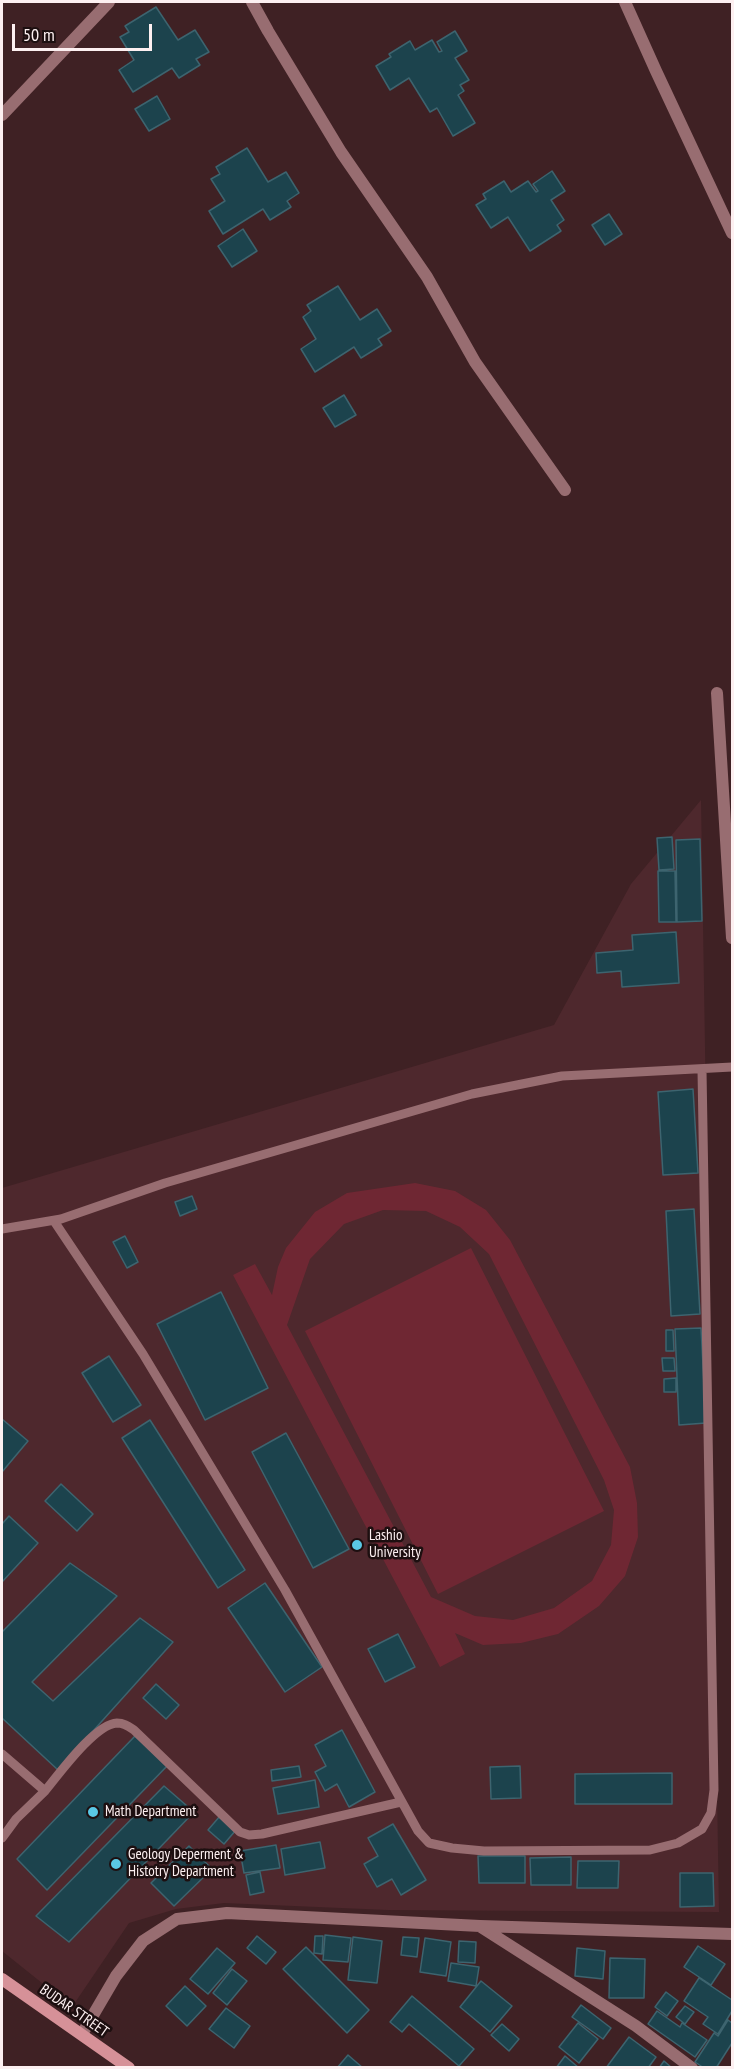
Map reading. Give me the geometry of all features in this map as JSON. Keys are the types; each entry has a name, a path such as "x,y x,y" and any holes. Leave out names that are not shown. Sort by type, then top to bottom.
{"main road":[{"name":"BUDAR STREET","path":"2,1979 129,2067"}],"street":[{"path":"2,115 109,2"},
{"path":"252,2 341,152 427,277 475,362 565,490"},
{"path":"625,2 732,233"},
{"path":"717,693 732,938"},
{"path":"82,2034 116,1976 143,1941 177,1919 227,1913 480,1926 732,1934"},
{"path":"480,1926 636,2026 692,2067"}],"lane":[{"path":"2,1229 54,1221 165,1183 472,1094 562,1076 732,1067"},
{"path":"54,1221 143,1354 236,1508 285,1590 401,1802 418,1831 429,1843 484,1851 650,1850 678,1843 702,1829 711,1813 714,1790 702,1070"},
{"path":"2,1838 16,1819 45,1791 97,1733 115,1723 126,1724 134,1730 240,1832 249,1835 401,1802"},
{"path":"2,1754 45,1791"}],"shaded area":[{"name":"Lashio University","path":"701,800 719,1912 388,1910 224,1903 176,1909 129,1923 72,2007 2,1951 2,1188 554,1025 631,884"},
{"path":"415,1183 455,1191 486,1210 510,1240 630,1467 637,1503 638,1537 625,1576 599,1606 558,1634 521,1643 483,1645 455,1633 465,1654 440,1667 233,1275 255,1264 272,1295 278,1267 286,1248 315,1212 347,1193","holes":["383,1210 426,1211 460,1227 489,1254 604,1480 614,1510 611,1545 592,1581 554,1608 513,1620 475,1616 431,1597 287,1325 310,1259 344,1224"]},
{"path":"471,1248 604,1511 438,1594 305,1331"}],"building":[{"path":"156,7 178,40 195,30 209,52 196,59 200,65 179,78 172,68 133,92 119,70 134,60 120,37 129,32 125,26"},
{"path":"455,31 467,51 455,58 469,80 460,85 464,91 458,95 475,123 453,136 437,108 430,112 409,78 390,90 376,66 391,57 389,54 410,41 415,50 432,40 439,52 442,51 437,42"},
{"path":"157,96 170,119 149,131 135,109"},
{"path":"247,148 268,182 286,172 299,193 287,201 291,207 270,220 263,209 223,234 209,211 225,201 211,179 220,174 216,167"},
{"path":"552,171 565,191 551,200 564,220 557,225 561,231 530,251 508,217 491,228 476,205 486,199 483,194 504,181 511,192 528,181 536,192 538,191 533,184"},
{"path":"609,214 622,234 605,245 592,225"},
{"path":"243,229 257,251 232,267 218,246"},
{"path":"338,286 360,320 377,309 391,331 378,339 382,345 361,358 354,347 315,372 301,349 316,339 303,317 311,311 307,305"},
{"path":"344,395 356,415 335,427 323,408"},
{"path":"672,837 674,869 659,870 657,838"},
{"path":"700,839 702,921 677,922 676,840"},
{"path":"658,871 675,871 676,922 659,922"},
{"path":"676,932 679,983 622,987 621,971 597,973 596,953 633,950 632,935"},
{"path":"693,1089 698,1173 663,1175 658,1092"},
{"path":"192,1196 197,1209 180,1216 175,1202"},
{"path":"694,1209 700,1314 671,1316 666,1211"},
{"path":"125,1236 138,1262 127,1268 113,1242"},
{"path":"221,1292 268,1388 205,1420 157,1324"},
{"path":"701,1328 706,1423 679,1425 675,1329"},
{"path":"666,1330 673,1330 674,1351 666,1351"},
{"path":"109,1356 141,1405 113,1422 82,1373"},
{"path":"662,1358 674,1358 675,1371 663,1371"},
{"path":"676,1378 676,1392 664,1392 664,1379"},
{"path":"2,1419 28,1441 2,1472"},
{"path":"150,1420 245,1570 218,1588 122,1438"},
{"path":"286,1433 349,1549 313,1568 252,1452"},
{"path":"61,1484 93,1514 77,1531 45,1501"},
{"path":"9,1516 38,1543 2,1582 2,1524"},
{"path":"70,1563 117,1596 32,1682 53,1701 140,1618 173,1642 58,1770 2,1718 2,1632"},
{"path":"265,1583 322,1667 285,1692 228,1608"},
{"path":"398,1634 415,1667 385,1682 368,1649"},
{"path":"156,1684 179,1705 166,1719 143,1698"},
{"path":"342,1730 375,1792 349,1807 337,1784 325,1791 315,1772 326,1766 315,1745"},
{"name":"Math Department","path":"135,1736 169,1764 47,1890 17,1859"},
{"path":"299,1766 301,1777 272,1781 271,1770"},
{"path":"520,1766 521,1798 491,1799 490,1767"},
{"path":"672,1773 672,1804 575,1804 575,1774"},
{"path":"315,1780 319,1807 278,1814 273,1788"},
{"name":"Geology Deperment & Histotry Department","path":"164,1786 194,1812 69,1942 36,1916"},
{"path":"220,1816 236,1830 224,1844 208,1830"},
{"path":"393,1824 426,1880 401,1895 392,1879 377,1887 364,1864 378,1856 368,1838"},
{"path":"320,1842 325,1868 285,1875 281,1849"},
{"path":"276,1845 280,1868 244,1873 240,1851"},
{"path":"189,1846 212,1869 174,1906 151,1883"},
{"path":"478,1856 525,1856 525,1883 479,1883"},
{"path":"571,1857 571,1885 531,1885 530,1858"},
{"path":"578,1861 619,1861 618,1888 577,1888"},
{"path":"260,1872 264,1892 250,1895 246,1875"},
{"path":"680,1873 713,1873 714,1906 680,1907"},
{"path":"325,1935 351,1938 348,1962 323,1960"},
{"path":"257,1936 276,1952 266,1964 247,1948"},
{"path":"315,1936 323,1936 322,1954 314,1953"},
{"path":"353,1937 382,1941 377,1983 348,1980"},
{"path":"403,1937 419,1938 417,1957 401,1955"},
{"path":"425,1938 451,1942 446,1976 420,1972"},
{"path":"459,1941 476,1942 475,1963 458,1962"},
{"path":"698,1946 725,1964 711,1985 684,1967"},
{"path":"306,1947 369,2010 347,2033 283,1969"},
{"path":"217,1948 235,1963 208,1994 190,1979"},
{"path":"577,1948 605,1951 603,1979 575,1976"},
{"path":"610,1958 645,1959 644,1998 609,1998"},
{"path":"451,1963 479,1967 476,1986 448,1981"},
{"path":"232,1969 247,1981 227,2005 213,1993"},
{"path":"699,1978 732,2000 732,2011 718,2034 703,2024 708,2017 684,2001"},
{"path":"481,1981 512,2006 490,2032 460,2007"},
{"path":"185,1986 206,2006 187,2026 166,2006"},
{"path":"666,1992 678,2001 667,2016 655,2007"},
{"path":"412,1996 474,2049 459,2066 409,2024 402,2032 390,2022"},
{"path":"581,2005 611,2028 603,2039 572,2017"},
{"path":"685,2006 694,2012 685,2024 676,2017"},
{"path":"226,2008 250,2026 234,2048 209,2029"},
{"path":"657,2011 680,2027 682,2023 707,2040 695,2057 648,2024"},
{"path":"728,2020 732,2023 732,2043 716,2068 704,2068 695,2062 714,2033 718,2036"},
{"path":"578,2023 598,2039 579,2063 559,2047"},
{"path":"502,2024 519,2039 509,2051 491,2035"},
{"path":"629,2037 656,2057 648,2068 606,2068"},
{"path":"348,2055 363,2068 337,2068"},
{"path":"565,2056 579,2068 556,2068"},
{"path":"664,2061 672,2068 659,2068"}],"place":[{"name":"Lashio University","path":"357,1545"},
{"name":"Math Department","path":"93,1812"},
{"name":"Geology Deperment & Histotry Department","path":"116,1864"}]}
